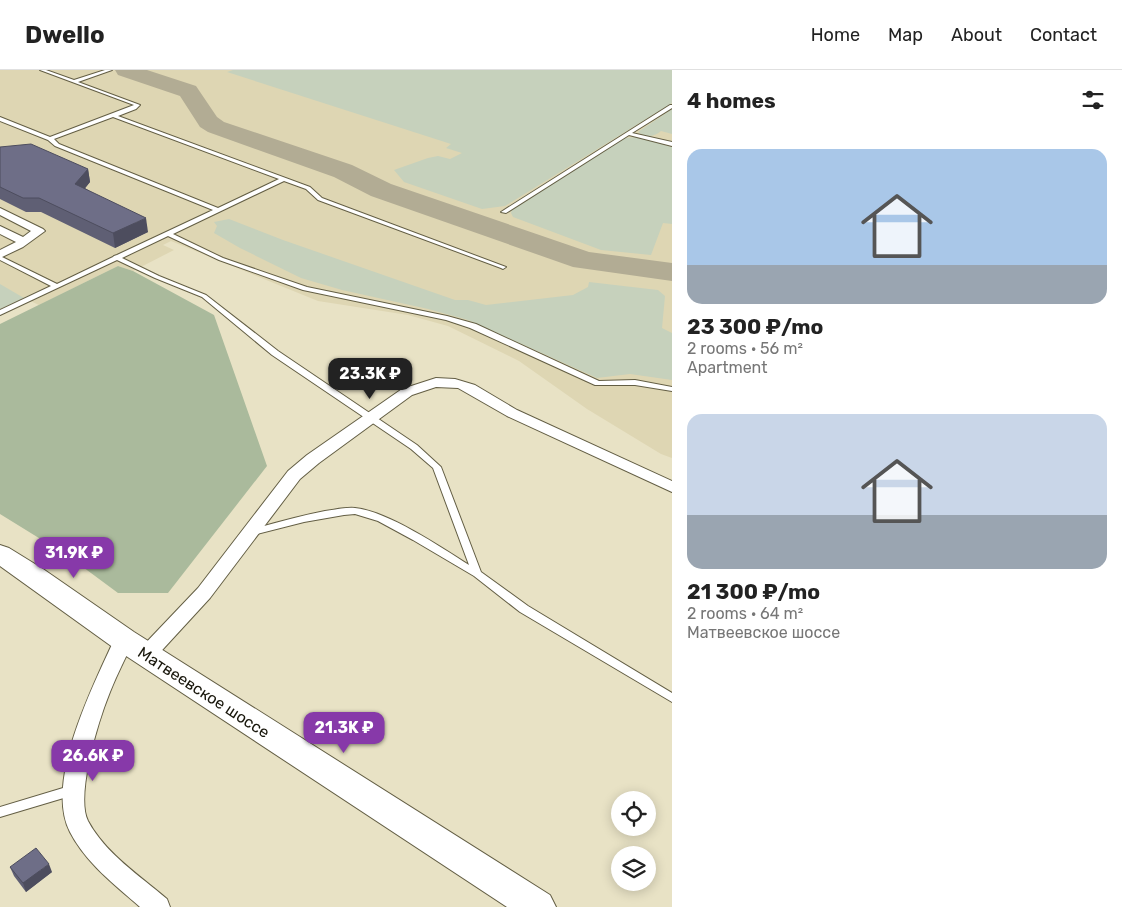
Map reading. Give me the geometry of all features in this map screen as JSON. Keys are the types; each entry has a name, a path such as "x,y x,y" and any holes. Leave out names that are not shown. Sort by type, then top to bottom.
{"main road":[{"name":"Матвеевское шоссе","path":"0,554 135,647 538,907"}],"street":[{"path":"0,211 39,231 22,243 0,254"},
{"path":"0,229 21,240 22,243"},
{"path":"158,907 100,855 77,824 72,805 73,790 93,709 135,647 204,593 253,532 294,475 406,392 437,382 453,382 469,387 509,411 672,487"}],"lane":[{"path":"42,70 138,105 114,116 50,139"},
{"path":"75,82 110,70"},
{"path":"504,212 672,106"},
{"path":"114,116 308,188 320,199 503,267"},
{"path":"0,119 218,210"},
{"path":"629,134 672,144"},
{"path":"0,313 284,179"},
{"path":"168,234 221,259 305,289 447,318 472,326 598,383 617,381 672,389"},
{"path":"116,257 157,277 204,296 275,353 414,447 437,467 477,574"},
{"path":"0,258 56,286"},
{"path":"253,532 332,514 355,511 376,516 477,574 524,609 672,698"},
{"path":"0,812 73,790"}],"shaded area":[{"path":"0,70 672,70 672,458 661,454 587,409 519,361 448,326 408,315 318,301 171,241 163,245 174,250 133,271 118,266 39,305 24,298 0,309"}],"green space":[{"path":"233,70 672,70 672,103 505,206 482,209 404,182 394,170 428,158 438,156 450,159 462,153 446,148 451,144 227,72"},
{"path":"672,109 672,134 661,131 652,136 647,136 638,132"},
{"path":"637,137 672,147 672,224 663,223 651,255 601,250 513,217 512,209 625,138"},
{"path":"229,219 283,240 455,300 468,300 486,305 573,295 588,287 589,282 658,290 665,296 662,328 672,333 672,380 630,374 597,378 468,320 342,290 301,278 214,233 217,226 214,222"},
{"path":"118,266 133,271 214,315 267,466 168,593 118,593 68,556 0,514 0,324"},
{"path":"0,284 24,298 0,309"}],"building":[{"path":"31,144 88,169 75,184 146,218 113,233 39,198 23,198 0,187 0,147"},
{"path":"36,848 49,864 23,883 10,867"}],"taxiway":[{"path":"126,70 188,91 208,122 216,127 343,171 381,190 584,261 672,272"}]}
